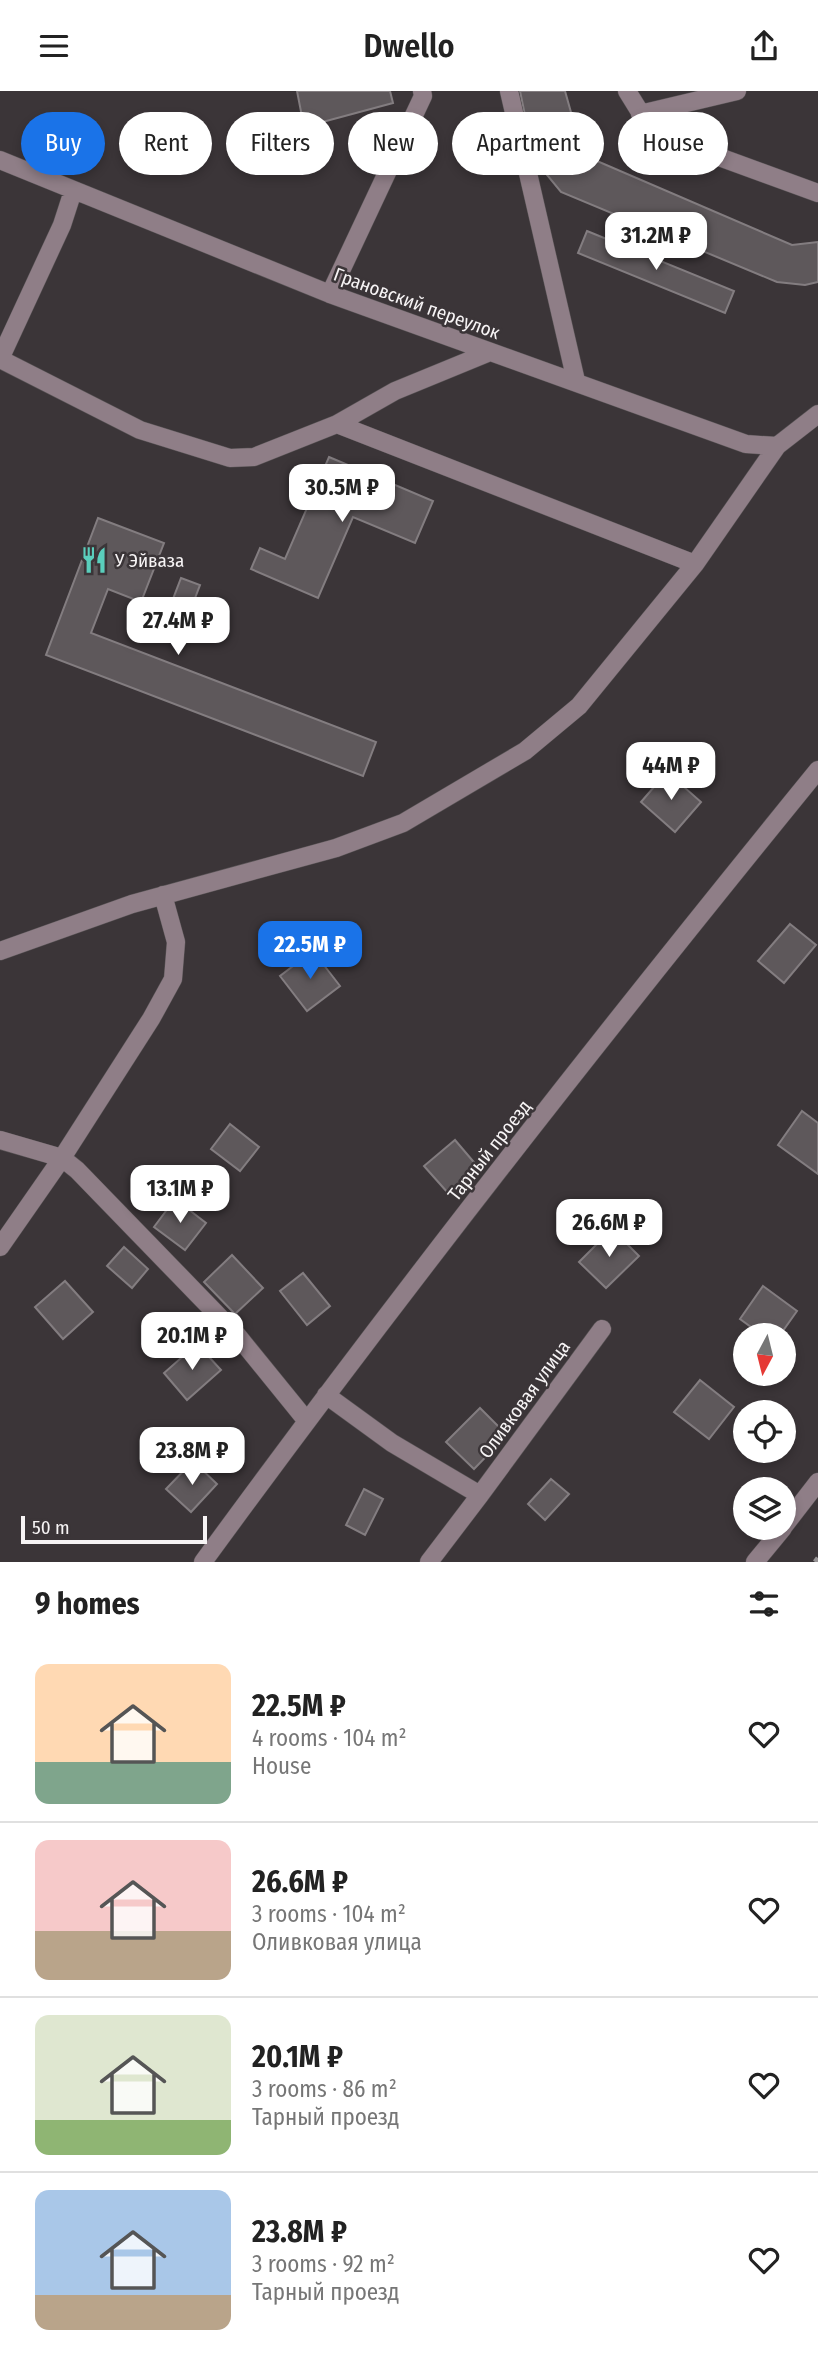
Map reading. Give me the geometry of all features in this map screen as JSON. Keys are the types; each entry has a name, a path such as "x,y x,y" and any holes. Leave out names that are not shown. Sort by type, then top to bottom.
{"street":[{"path":"330,294 423,96 422,91"},
{"path":"509,91 576,381"},
{"path":"627,91 639,112"},
{"path":"648,112 737,91"},
{"name":"Грановский переулок","path":"0,160 330,294 576,381 746,445 777,446"},
{"path":"728,160 818,193"},
{"path":"73,191 62,225 0,359 140,430 230,458 254,457 337,424 395,391 490,352"},
{"path":"0,951 163,895 336,848 403,823 525,751 579,706 695,564 777,446 818,414"},
{"path":"337,424 695,564"},
{"name":"Тарный проезд","path":"203,1562 306,1420 537,1122 818,770"},
{"path":"0,1247 62,1158 151,1019 173,979 176,942 163,895"},
{"path":"0,1140 62,1158 141,1233 237,1335 306,1420"},
{"name":"Оливковая улица","path":"429,1562 602,1329"},
{"path":"326,1395 391,1443 480,1495"},
{"path":"796,1510 818,1482"},
{"path":"755,1562 773,1540"}],"building":[{"path":"297,91 390,91 393,103 360,112 348,112 348,115 334,119 334,112 301,112"},
{"path":"520,91 565,91 571,112 524,112"},
{"path":"604,164 618,170 618,175 629,175 792,245 818,242 818,282 805,285 777,282 561,192 547,175 604,175"},
{"path":"587,231 734,291 725,313 578,253"},
{"path":"329,457 433,501 415,543 353,517 318,598 251,569 260,548 285,559"},
{"path":"98,518 164,543 141,602 108,589 91,633 376,742 363,776 46,655"},
{"path":"181,578 200,585 192,606 173,599"},
{"path":"667,772 701,802 675,832 641,802"},
{"path":"790,924 816,945 784,983 758,961"},
{"path":"313,951 340,986 307,1011 280,976"},
{"path":"802,1111 818,1123 818,1174 778,1145"},
{"path":"230,1124 259,1147 240,1171 211,1149"},
{"path":"455,1140 478,1167 448,1193 424,1166"},
{"path":"175,1199 206,1223 185,1250 154,1227"},
{"path":"612,1229 639,1256 606,1288 579,1262"},
{"path":"124,1247 148,1269 132,1288 107,1266"},
{"path":"232,1255 263,1288 235,1314 204,1282"},
{"path":"303,1273 330,1306 307,1325 280,1291"},
{"path":"65,1281 93,1312 63,1339 35,1307"},
{"path":"763,1286 797,1311 788,1323 746,1323 740,1319"},
{"path":"197,1344 221,1370 187,1400 164,1373"},
{"path":"700,1380 733,1406 709,1439 674,1412"},
{"path":"480,1408 507,1435 474,1469 446,1442"},
{"path":"193,1461 217,1484 191,1512 166,1489"},
{"path":"551,1479 569,1494 545,1520 528,1504"},
{"path":"364,1489 383,1499 365,1535 346,1525"}],"railway":[{"path":"815,1562 818,1558"}],"place":[{"name":"У Эйваза","path":"94,560"}]}
